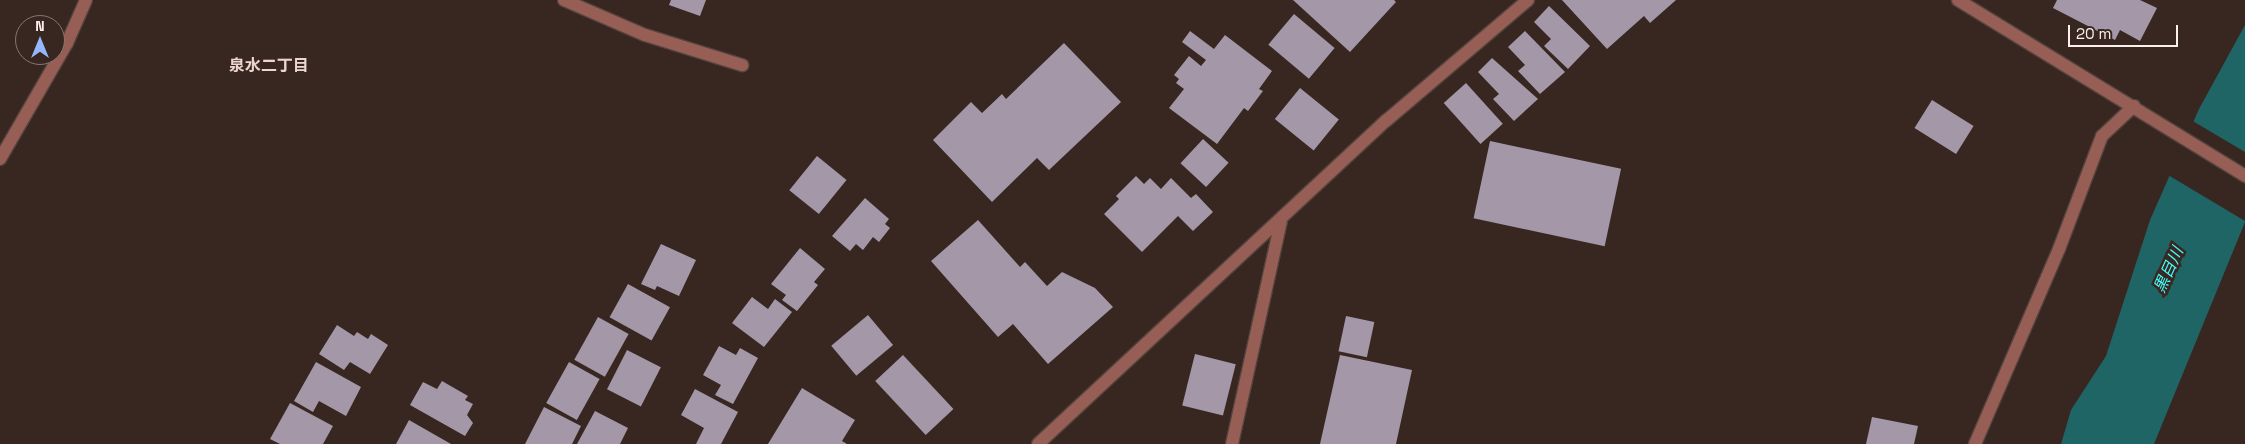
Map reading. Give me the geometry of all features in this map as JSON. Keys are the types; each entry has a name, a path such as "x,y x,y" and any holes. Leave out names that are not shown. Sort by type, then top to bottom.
{"street":[{"path":"0,159 67,43 86,0"},
{"path":"564,0 645,34 742,65"},
{"path":"1038,444 1281,222 1387,120 1528,0"},
{"path":"1958,0 2134,106 2245,176"},
{"path":"1975,444 2059,249 2102,136 2134,106"},
{"path":"1232,444 1281,222"}],"water":[{"name":"黒目川","path":"2245,25 2245,222 2154,444 2061,444 2071,410 2106,356 2150,220 2199,109"}],"pier":[{"path":"2191,120 2245,152 2245,221 2168,175"}],"building":[{"path":"671,0 706,0 700,16 669,5"},
{"path":"1293,0 1394,0 1396,2 1350,52"},
{"path":"1562,0 1676,0 1650,23 1644,16 1607,49"},
{"path":"2057,0 2140,0 2157,8 2140,41 2120,30 2115,40 2053,8"},
{"path":"1549,6 1590,46 1568,69 1544,46 1551,39 1534,22"},
{"path":"1294,14 1335,48 1309,79 1268,45"},
{"path":"1190,31 1214,49 1225,35 1272,71 1259,89 1263,91 1248,111 1244,108 1217,144 1169,108 1184,89 1176,83 1179,79 1174,75 1189,56 1201,66 1206,60 1182,42"},
{"path":"1525,31 1565,72 1540,94 1518,71 1525,65 1508,47"},
{"path":"1064,43 1121,102 1049,170 1037,158 992,202 933,140 971,102 982,113 1002,94 1006,99"},
{"path":"1492,58 1538,99 1514,121 1493,99 1499,94 1478,72"},
{"path":"1466,83 1503,124 1481,144 1444,103"},
{"path":"1300,88 1339,119 1314,151 1275,119"},
{"path":"1932,100 1974,126 1956,154 1915,128"},
{"path":"1203,139 1229,163 1206,187 1180,163"},
{"path":"1490,141 1621,169 1605,246 1474,218"},
{"path":"817,156 847,180 819,214 789,190"},
{"path":"1136,176 1144,184 1150,178 1161,189 1171,178 1191,198 1196,194 1213,212 1193,231 1178,216 1142,252 1104,214 1119,199 1116,196"},
{"path":"865,198 889,219 885,224 890,228 879,242 873,237 863,250 856,244 850,251 832,236"},
{"path":"978,220 1020,267 1025,262 1047,286 1062,272 1095,288 1113,307 1048,364 1013,324 998,337 931,261"},
{"path":"661,244 696,260 679,296 657,286 655,290 641,284"},
{"path":"800,248 825,269 814,282 818,285 797,311 782,300 786,295 771,284"},
{"path":"628,284 670,307 652,341 610,317"},
{"path":"752,297 768,309 775,299 792,312 764,347 732,323"},
{"path":"868,315 893,345 856,376 831,346"},
{"path":"1346,316 1374,322 1367,357 1339,351"},
{"path":"598,317 629,334 605,377 574,360"},
{"path":"337,325 354,336 357,332 368,339 371,334 388,345 370,374 350,362 344,370 319,354"},
{"path":"719,346 736,355 740,348 758,358 733,404 715,395 721,385 703,375"},
{"path":"627,350 661,367 641,406 607,389"},
{"path":"1195,354 1236,364 1223,416 1182,405"},
{"path":"903,355 953,409 926,435 875,381"},
{"path":"1340,355 1412,370 1396,444 1320,444"},
{"path":"316,362 361,387 346,416 319,401 313,412 294,401"},
{"path":"569,362 600,379 577,420 546,403"},
{"path":"442,381 468,396 465,400 473,404 467,415 473,423 465,436 410,405 423,382 437,389"},
{"path":"802,388 855,420 842,441 847,444 768,444"},
{"path":"695,389 738,412 721,444 696,444 704,428 681,415"},
{"path":"290,403 333,426 323,444 280,444 270,439"},
{"path":"544,407 581,426 572,444 525,444"},
{"path":"595,411 628,428 620,444 577,444"},
{"path":"1872,417 1918,426 1914,444 1866,444"},
{"path":"409,420 451,444 396,444"}],"district":[{"name":"泉水二丁目","path":"269,66"}]}
